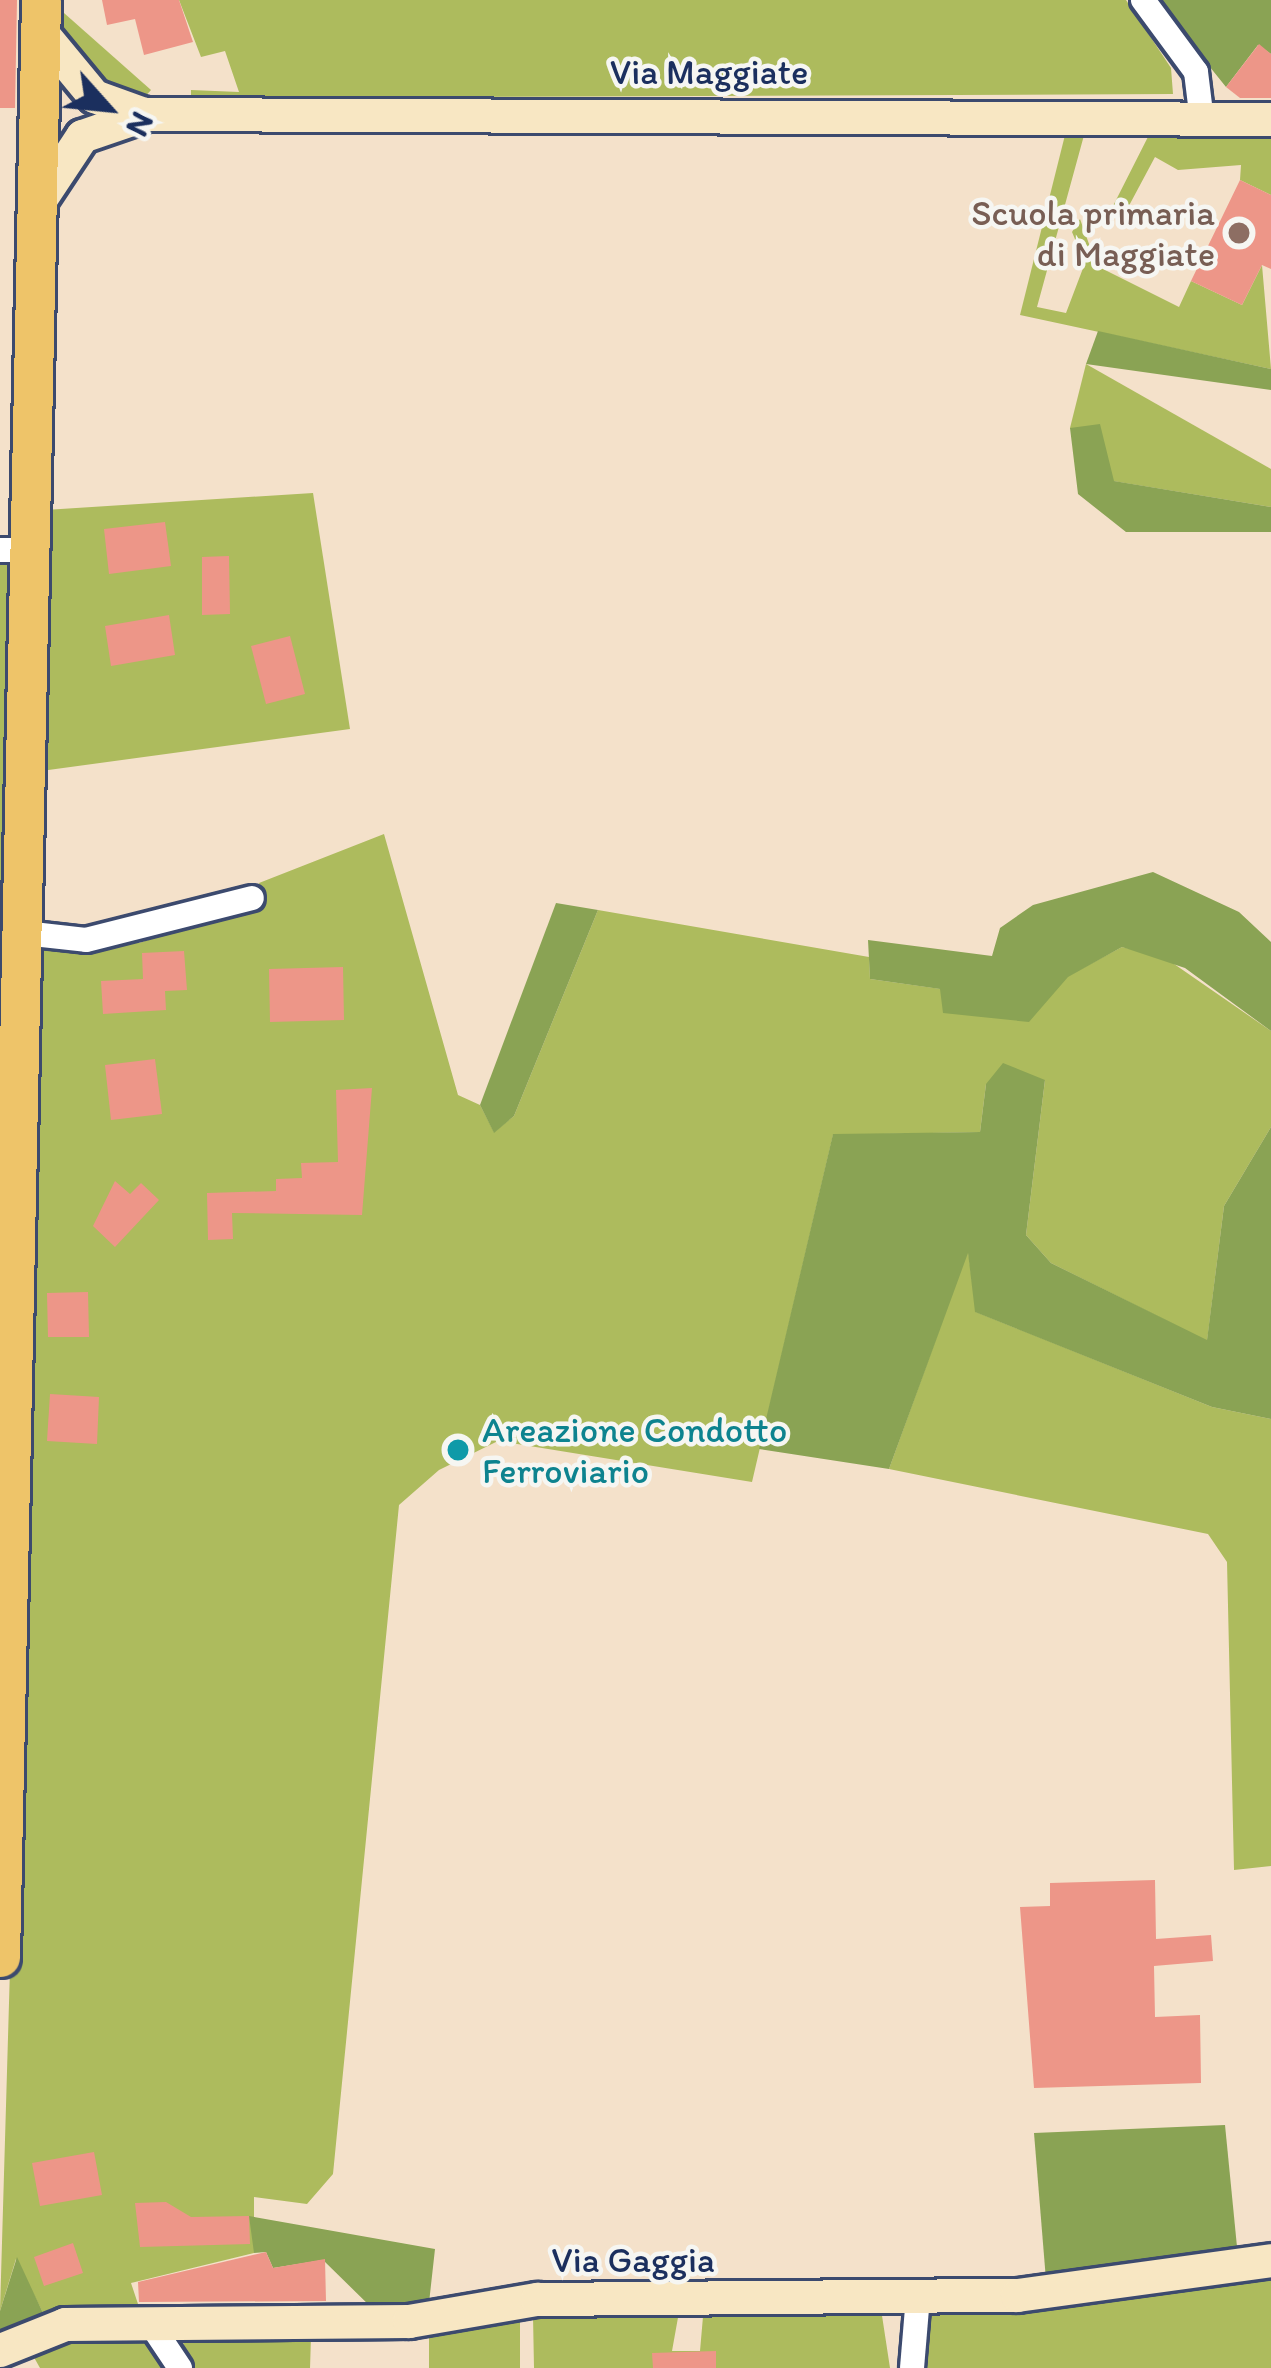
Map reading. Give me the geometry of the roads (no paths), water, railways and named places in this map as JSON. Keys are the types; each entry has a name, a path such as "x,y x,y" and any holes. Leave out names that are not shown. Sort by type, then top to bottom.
{"main road":[{"path":"0,1957 24,933 16,550 39,201 41,16"}],"street":[{"path":"1143,0 1196,72 1202,110"},
{"path":"40,112 94,96 41,16"},
{"name":"Via Maggiate","path":"94,96 146,114"},
{"name":"Via Maggiate","path":"90,131 146,114 1202,110 1271,119"},
{"path":"39,201 90,131 40,112"},
{"path":"24,933 86,940 251,898"},
{"name":"Via Gaggia","path":"0,2350 65,2324 409,2321 537,2299 918,2297 1271,2260"},
{"path":"912,2368 918,2297"},
{"path":"150,2323 180,2368"}],"place":[{"name":"Scuola primaria di Maggiate","path":"1239,233"},
{"name":"Areazione Condotto Ferroviario","path":"458,1450"}]}
